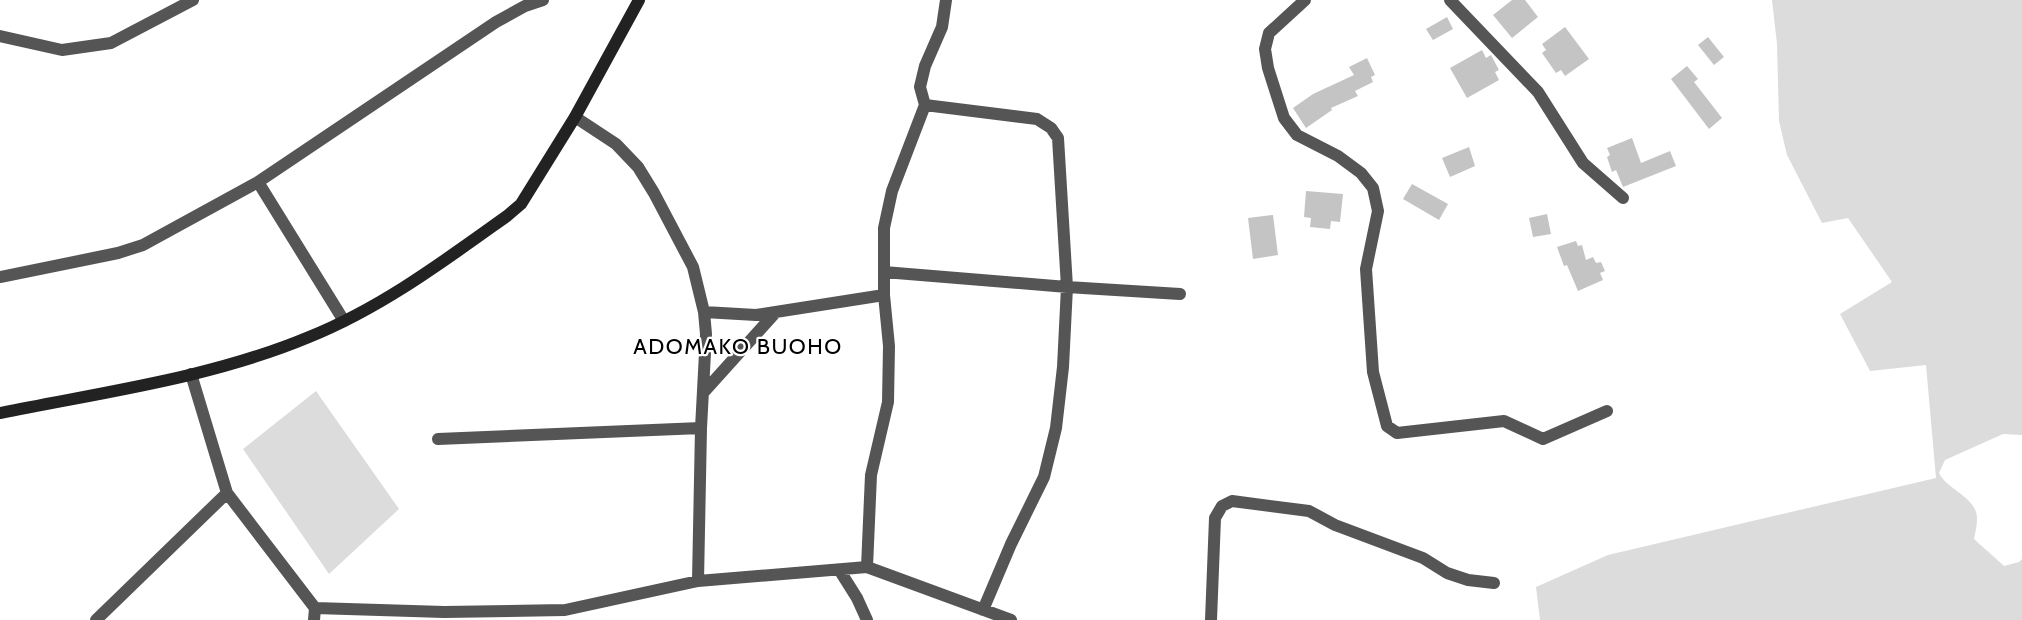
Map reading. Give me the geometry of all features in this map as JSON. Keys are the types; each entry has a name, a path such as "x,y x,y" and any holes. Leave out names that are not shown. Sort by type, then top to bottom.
{"street":[{"path":"0,36 62,50 111,43 193,0"},
{"path":"0,277 118,253 143,245 258,182 496,22 525,6 543,0"},
{"path":"0,412 190,374 308,338 344,321 406,286 498,223 521,204 575,117 639,0"},
{"path":"867,567 871,475 888,402 889,346 884,295 884,228 892,191 925,105 920,87 925,66 942,27 946,0"},
{"path":"1305,0 1269,33 1265,49 1268,68 1284,118 1297,135 1338,156 1361,173 1374,188 1378,211 1366,269 1372,372 1387,426 1397,433 1504,422 1544,439 1607,411"},
{"path":"1450,0 1538,92 1583,163 1623,198"},
{"path":"925,105 1037,119 1051,128 1058,138 1067,288 1056,428 1044,477 1011,543 983,610"},
{"path":"575,117 616,144 638,167 693,267 704,312 706,334 701,428 698,581"},
{"path":"258,182 344,321"},
{"path":"884,272 1067,288 1180,294"},
{"path":"704,312 756,315 884,295"},
{"path":"703,393 776,312"},
{"path":"190,374 227,493 314,614 445,616 565,610 698,581 867,567 1011,620"},
{"path":"438,439 701,428"},
{"path":"96,620 227,493"},
{"path":"1211,620 1215,518 1222,506 1232,501 1309,511 1335,525 1423,558 1447,573 1468,580 1494,583"},
{"path":"840,571 857,598 867,620"}],"shaded area":[{"path":"1772,0 2022,0 2022,435 2003,434 1945,460 1939,473 1949,485 1973,505 1977,520 1974,539 2004,566 2022,559 2022,620 1540,620 1536,587 1608,555 1936,478 1926,365 1870,371 1840,314 1892,282 1848,218 1822,223 1787,155 1779,121 1777,44"},
{"path":"316,391 399,509 329,574 243,449"}],"building":[{"path":"1512,0 1525,0 1538,17 1512,38 1493,15"},
{"path":"1447,17 1453,29 1433,40 1426,29"},
{"path":"1565,27 1589,59 1565,76 1561,70 1556,73 1542,53 1546,50 1542,44"},
{"path":"1708,37 1724,57 1714,65 1698,45"},
{"path":"1482,50 1486,58 1491,55 1499,70 1495,72 1499,80 1467,98 1450,68"},
{"path":"1367,58 1375,75 1371,77 1373,82 1355,91 1358,96 1331,108 1332,110 1306,128 1293,108 1313,94 1354,75 1349,67"},
{"path":"1687,66 1698,79 1694,82 1722,118 1709,129 1671,79"},
{"path":"1632,138 1641,163 1670,151 1676,166 1623,187 1616,170 1612,172 1607,157 1610,155 1607,148"},
{"path":"1469,147 1475,166 1450,177 1442,158"},
{"path":"1412,184 1448,204 1439,220 1403,199"},
{"path":"1306,191 1343,194 1340,222 1331,221 1330,229 1310,227 1311,218 1304,217"},
{"path":"1547,214 1551,234 1533,237 1529,218"},
{"path":"1273,215 1278,255 1253,259 1248,218"},
{"path":"1576,241 1578,246 1582,245 1586,260 1593,257 1596,263 1601,262 1605,271 1600,273 1603,280 1578,291 1567,265 1564,266 1557,247"}],"district":[{"name":"ADOMAKO BUOHO","path":"738,346"}]}
